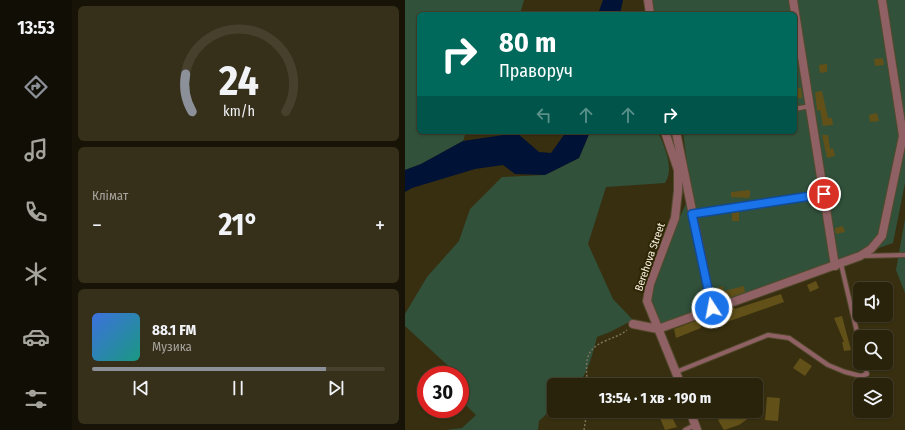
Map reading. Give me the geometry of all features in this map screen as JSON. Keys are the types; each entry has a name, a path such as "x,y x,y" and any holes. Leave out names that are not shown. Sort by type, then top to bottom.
{"street":[{"path":"648,0 650,12"},
{"path":"793,0 795,12"},
{"path":"633,324 658,329 712,308 860,256 871,248 882,236 903,136 882,0"},
{"path":"797,24 824,194 838,265"},
{"name":"Berehova Street","path":"666,134 678,170 678,191 675,218 650,284 647,301 678,378"},
{"path":"677,134 692,214 712,308"},
{"path":"692,418 696,428"}],"lane":[{"path":"797,109 810,106"},
{"path":"692,214 824,194"},
{"path":"860,256 904,255"},
{"path":"838,265 856,330"},
{"path":"676,372 768,335 789,338 828,365 845,372 861,376 867,374 866,370"},
{"path":"685,430 696,428"}],"path":[{"path":"587,378 587,357 591,350 604,341 622,334 633,324"},
{"path":"584,430 586,418"}],"green space":[{"path":"405,0 524,0 521,12 417,12 417,134 465,134 463,141 421,164 405,170"},
{"path":"649,0 905,0 905,183 893,243 658,326 648,301 670,238 691,193 683,134 797,134 797,12 652,12"},
{"path":"589,134 659,134 669,164 668,177 665,183 606,187 588,244 613,299 633,320 597,337 592,356 582,378 547,378 547,414 539,421 538,430 445,430 462,428 476,415 469,408 469,366 448,366 405,326 405,314 427,277 459,241 470,209 502,177 545,175 579,158"},
{"path":"905,219 905,293 896,270"}],"water":[{"path":"603,0 623,0 620,12 599,12"},
{"path":"518,134 539,152 551,153 565,134 589,134 579,158 545,175 515,174 503,165 475,169 412,188 405,192 405,170 421,164 463,141"}],"building":[{"path":"883,58 884,65 875,66 874,59"},
{"path":"827,64 827,72 820,73 819,65"},
{"path":"801,88 802,98 797,98 797,89"},
{"path":"822,91 828,118 832,118 833,125 823,126 820,110 817,111 815,92"},
{"path":"877,113 879,121 870,122 869,115"},
{"path":"822,135 828,135 830,149 833,148 835,156 827,158"},
{"path":"750,190 750,196 748,198 731,197 731,192"},
{"path":"732,212 739,212 739,221 732,221"},
{"path":"843,226 845,232 836,234 835,228"},
{"path":"816,281 819,288 810,292 807,285"},
{"path":"723,286 724,291 744,286 745,292 720,301 717,288"},
{"path":"781,294 784,302 727,322 724,311 734,307 735,309"},
{"path":"842,316 851,350 844,351 842,342 844,342 834,318"},
{"path":"698,320 701,328 676,338 674,329"},
{"path":"800,358 812,366 805,376 793,368"},
{"path":"767,397 780,398 778,421 765,420"},
{"path":"660,418 672,418 677,427 665,430"},
{"path":"721,418 749,418 739,425 724,430 718,420"}],"route":[{"path":"712,308 692,214 824,194"}]}
